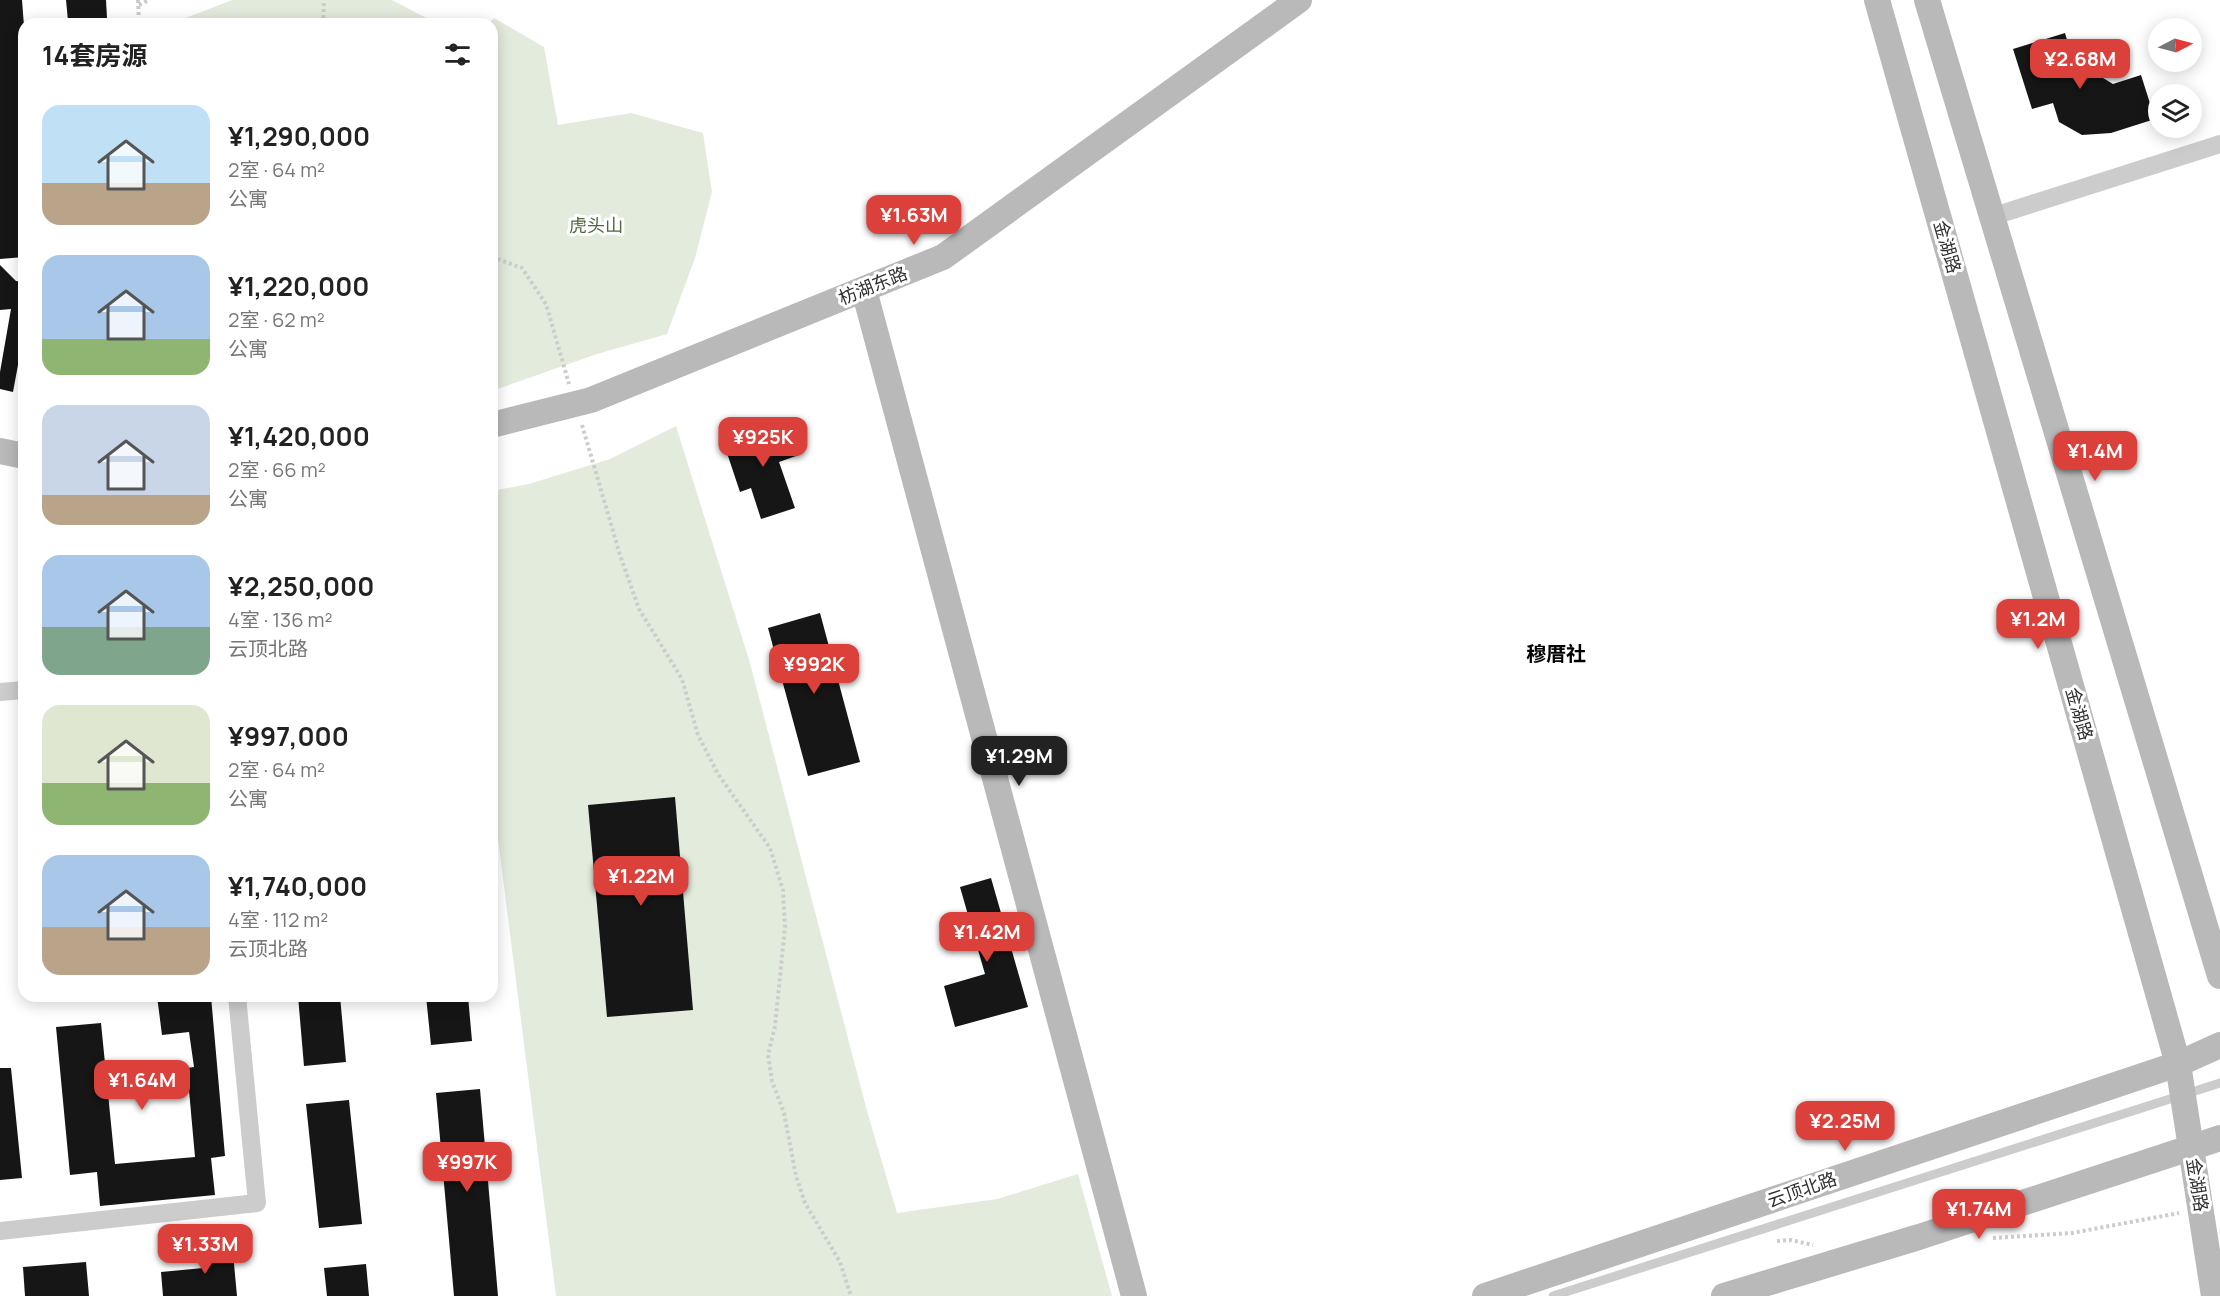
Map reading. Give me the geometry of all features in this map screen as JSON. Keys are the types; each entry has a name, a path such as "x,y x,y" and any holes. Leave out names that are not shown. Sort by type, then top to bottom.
{"main road":[{"name":"枋湖东路","path":"498,423 591,400 943,257 1299,0"},
{"name":"金湖路","path":"1877,0 2178,1064 2214,1296"},
{"path":"1927,0 1994,216 2220,976"},
{"path":"864,290 1134,1296"},
{"path":"0,451 18,455"},
{"name":"云顶北路","path":"1485,1296 2178,1064 2220,1045"},
{"path":"1724,1296 1919,1237 2220,1138"}],"street":[{"path":"1994,216 2220,144"},
{"path":"0,693 18,691"},
{"path":"0,1231 257,1203 238,1002"}],"lane":[{"path":"1553,1296 2220,1083"}],"path":[{"path":"138,0 139,18"},
{"path":"139,6 149,0"},
{"path":"323,18 324,0"},
{"path":"620,555 639,609 682,679 698,735 718,774 770,848 783,890 785,927 775,1026 768,1055 772,1081 784,1113 796,1176 805,1203 840,1262 851,1296"}],"green space":[{"path":"232,0 392,0 426,18 186,18"},
{"name":"虎头山","path":"498,20 544,47 558,125 631,113 703,133 712,192 695,258 667,334 597,354 498,389"},
{"path":"676,426 750,663 867,1111 897,1213 997,1199 1078,1174 1112,1296 556,1296 498,839 498,490 529,484 610,459"}],"building":[{"path":"0,0 22,0 23,18 18,18 18,258 0,259"},
{"path":"66,0 106,0 107,18 68,18"},
{"path":"2065,33 2073,60 2113,84 2141,75 2148,97 2148,121 2111,133 2082,135 2059,122 2053,103 2032,109 2013,49"},
{"path":"0,265 18,281 18,365 13,392 0,389 0,372 11,309 0,310"},
{"path":"789,426 799,455 779,462 795,508 761,519 751,488 740,492 721,435 741,428 745,441"},
{"path":"820,613 860,762 808,776 768,628"},
{"path":"675,797 693,1010 607,1017 588,805"},
{"path":"991,878 1028,1007 955,1027 944,986 985,974 960,887"},
{"path":"158,1002 212,1002 225,1156 211,1158 215,1195 100,1206 97,1172 70,1175 56,1027 101,1023 115,1164 195,1157 187,1068 194,1067 189,1032 162,1035"},
{"path":"299,1002 341,1002 346,1062 304,1066"},
{"path":"427,1002 469,1002 472,1041 431,1045"},
{"path":"0,1068 11,1068 22,1178 0,1180"},
{"path":"480,1089 498,1296 454,1296 436,1093"},
{"path":"349,1100 362,1224 319,1228 306,1104"},
{"path":"232,1242 237,1296 163,1296 161,1272 203,1268 201,1245"},
{"path":"86,1262 89,1296 25,1296 23,1267"},
{"path":"366,1264 369,1296 327,1296 324,1268"}],"district":[{"name":"穆厝社","path":"1556,654"}]}
